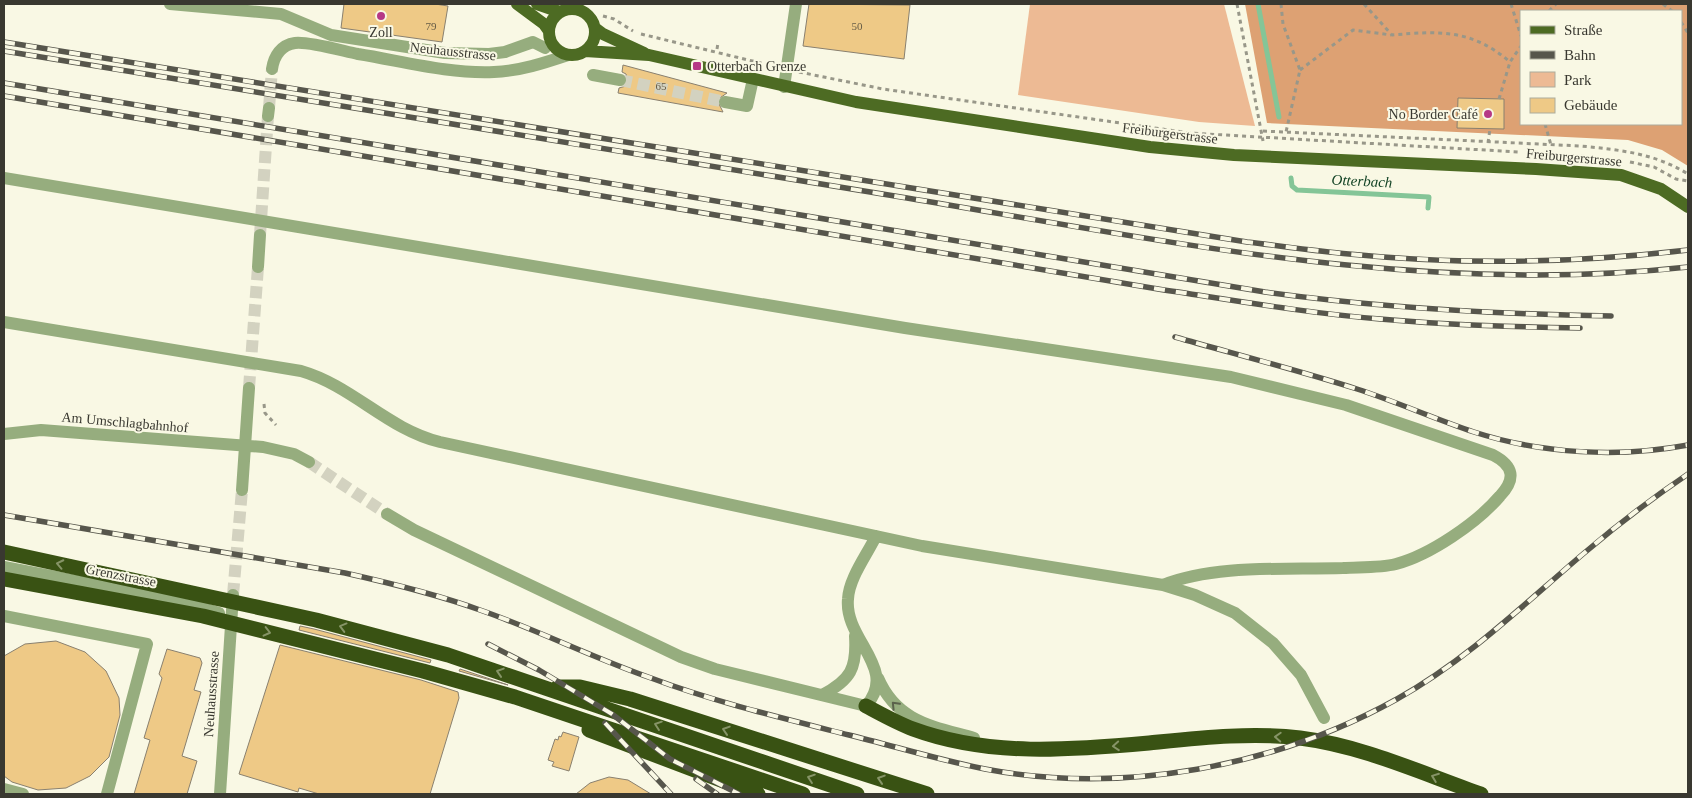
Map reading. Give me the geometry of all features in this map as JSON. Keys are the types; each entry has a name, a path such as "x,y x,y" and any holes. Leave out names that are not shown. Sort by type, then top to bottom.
{"highway":[{"path":"4,552 316,620 448,655 857,794"},
{"path":"4,579 203,616 423,671 555,710 803,794"},
{"path":"546,687 580,687 630,699 927,794"},
{"path":"866,706 921,732 956,741 1008,748 1060,750 1200,738 1258,736 1300,738 1345,747 1393,761 1481,794"},
{"path":"555,710 594,733 758,794"}],"main road":[{"path":"517,4 544,24 548,40 557,50 568,55 585,51 593,44 594,24 586,13 576,9 560,12 537,4"},
{"path":"548,40 552,20 560,12"},
{"name":"Freiburgerstrasse","path":"594,24 603,34 649,55"},
{"name":"Freiburgerstrasse","path":"585,51 649,55 864,104 1121,143 1202,152 1621,175 1661,189 1688,207"}],"street":[{"path":"170,4 281,14 331,35 445,53 505,52 533,42 548,40"},
{"path":"784,87 796,4"},
{"path":"363,54 365,40"},
{"path":"527,67 548,40"},
{"name":"Neuhausstrasse","path":"272,69 279,52 293,43 306,42 363,54 477,71 506,71 539,65 568,55"},
{"path":"593,76 620,80"},
{"path":"725,102 747,106 753,79"},
{"path":"4,178 905,328 1231,377 1304,393 1363,411 1493,455 1504,461 1510,469 1510,479 1505,491 1496,502 1456,534 1400,562 1365,567 1218,573 1189,577 1163,585"},
{"path":"258,267 260,235"},
{"path":"4,322 301,371 335,386 393,424 423,438 922,546 1163,585 1220,605 1254,627 1296,669 1312,693 1324,718"},
{"path":"242,490 249,388"},
{"name":"Am Umschlagbahnhof","path":"4,434 41,430 281,450 309,462"},
{"path":"387,514 414,530 668,652 715,668 866,706 876,690 878,678"},
{"path":"876,536 849,593 848,610 855,631 873,662 878,678 893,704 909,716 938,728 1008,748"},
{"name":"Grenzstrasse","path":"4,567 179,601 231,616"},
{"name":"Neuhausstrasse","path":"220,794 233,596"},
{"path":"4,616 147,644 106,794"},
{"path":"822,695 846,679 854,666 856,654 855,631"},
{"path":"4,789 23,794"}],"path":[{"path":"1237,4 1263,131 1551,145 1639,152 1666,161 1688,174"},
{"path":"1281,4 1283,24 1300,70 1286,132"},
{"path":"1364,4 1392,35"},
{"path":"1511,4 1520,33"},
{"path":"594,24 605,16 631,30 651,37 883,89 1190,133 1528,153"},
{"path":"1300,70 1353,30 1392,35 1438,31 1469,37 1487,44 1510,62"},
{"path":"717,49 718,42"},
{"path":"1499,99 1510,62 1520,47"},
{"path":"1545,125 1551,145"},
{"path":"1488,143 1490,129"},
{"path":"1538,153 1605,158"},
{"path":"1622,161 1654,167 1676,179 1688,181"}],"green space":[{"path":"1030,4 1224,4 1255,126 1199,122 1018,95"}],"shaded area":[{"path":"1245,4 1688,4 1688,166 1662,150 1628,140 1267,123"}],"building":[{"name":"Zoll","path":"344,4 435,4 448,6 442,42 341,28"},
{"path":"809,4 910,5 904,59 803,46"},
{"path":"623,65 727,93 717,100 723,112 618,93 619,88 626,86 628,81 626,74 622,72"},
{"path":"1458,98 1504,99 1504,129 1457,128"},
{"path":"300,626 431,660 430,663 299,630"},
{"path":"56,641 85,652 106,671 119,698 120,715 109,757 90,776 66,788 38,790 12,782 4,776 4,656 25,644"},
{"path":"280,645 421,680 458,692 459,698 430,794 319,794 299,788 298,792 239,774"},
{"path":"167,649 200,658 202,663 194,690 201,692 182,756 197,761 187,794 134,794 150,740 144,738 162,678 159,674"},
{"path":"460,669 508,685 459,671"},
{"path":"563,732 579,737 569,771 552,766 554,762 548,760 555,739 558,740"},
{"path":"609,777 628,780 651,794 576,794 590,783"}],"waterway":[{"name":"Otterbach","path":"1258,4 1279,117"},
{"name":"Otterbach","path":"1291,178 1292,186 1297,190 1429,197 1428,208"}],"tunnel":[{"path":"269,108 272,69"},
{"path":"620,80 725,102"},
{"path":"260,235 268,116"},
{"path":"249,388 258,267"},
{"path":"309,462 387,514"},
{"path":"233,595 242,490"}],"railway":[{"path":"4,42 1247,242 1336,253 1433,260 1519,261 1604,258 1688,250"},
{"path":"4,51 1101,231 1296,260 1394,269 1491,274 1590,274 1688,267"},
{"path":"4,83 1265,292 1308,298 1438,309 1524,314 1611,316"},
{"path":"4,96 1269,306 1405,321 1580,328"},
{"path":"1175,337 1334,382 1474,432 1526,445 1581,452 1635,452 1688,445"},
{"path":"4,515 345,573 379,581 463,604 675,687 749,709 985,769 1037,776 1090,779 1144,776 1197,769 1249,758 1301,742 1350,723 1423,684 1447,667 1516,612 1609,533 1688,474"},
{"path":"488,644 539,670 612,714 670,759 739,794"},
{"path":"605,723 671,794"},
{"path":"696,779 717,794"}],"place":[{"name":"Zoll","path":"381,16"},
{"name":"Otterbach Grenze","path":"697,66"},
{"name":"No Border Café","path":"1488,114"}]}
